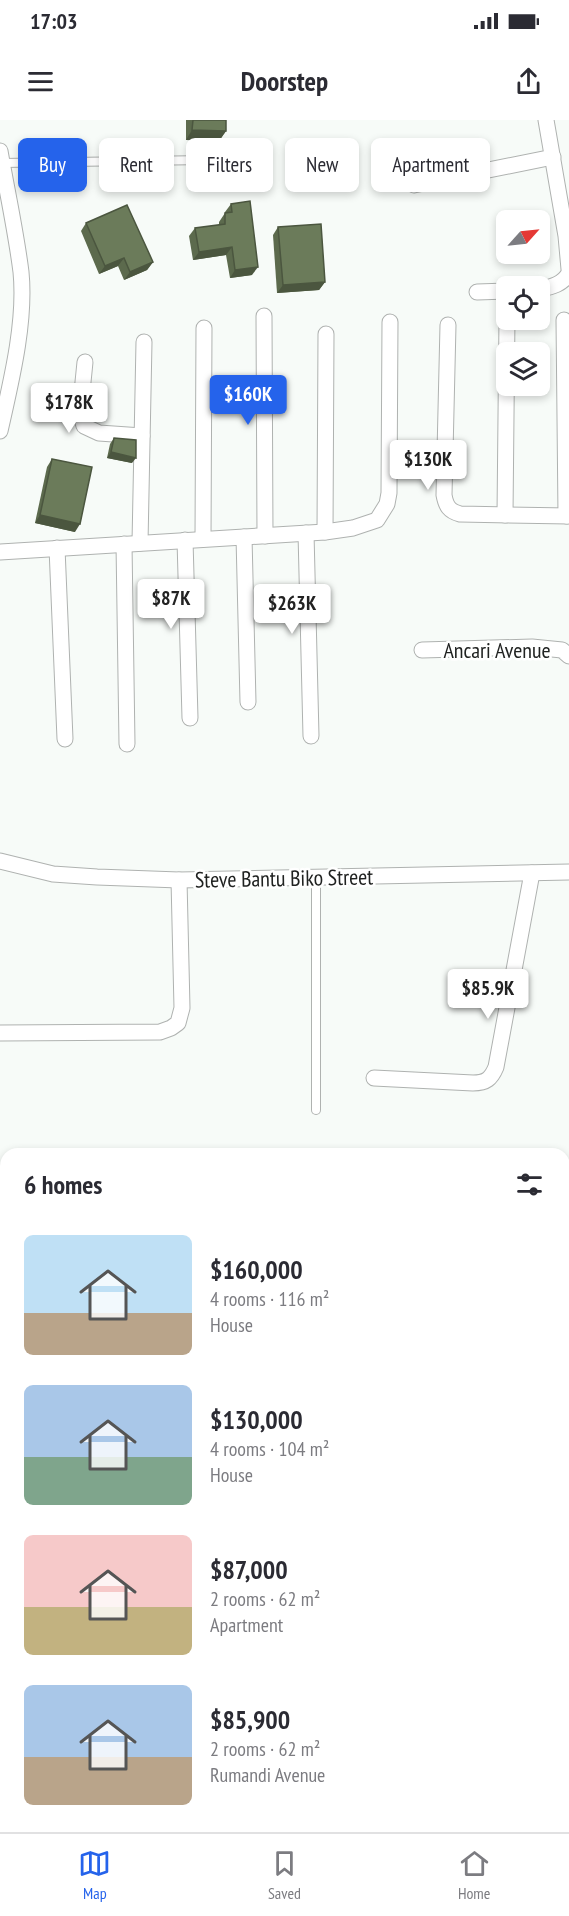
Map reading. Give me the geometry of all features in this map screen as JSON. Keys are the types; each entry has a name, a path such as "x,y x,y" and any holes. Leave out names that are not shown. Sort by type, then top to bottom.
{"street":[{"path":"546,120 553,157 564,189 568,274 556,285 550,286"},
{"path":"0,431 13,371 21,304 21,274 1,157"},
{"path":"490,170 553,157"},
{"path":"477,292 496,291"},
{"path":"264,316 265,536"},
{"path":"448,325 445,501 452,512 460,514 567,516 564,320"},
{"path":"0,552 325,532 353,528 377,520 387,504 390,322"},
{"path":"203,539 204,328"},
{"path":"505,515 507,330"},
{"path":"325,532 326,334"},
{"path":"140,543 144,342"},
{"path":"85,362 80,412 84,426 99,433 142,436"},
{"path":"306,533 311,736"},
{"path":"244,537 249,702"},
{"path":"185,540 190,718"},
{"path":"124,544 127,744"},
{"path":"57,548 65,739"},
{"name":"Ancari Avenue","path":"423,650 532,647 562,650 569,656"},
{"name":"Steve Bantu Biko Street","path":"0,861 52,873 179,880 569,872"},
{"path":"374,1078 481,1083 489,1080 493,1075 516,966 532,873"},
{"path":"0,1033 160,1032 175,1026 181,1017 182,1008 179,880"}],"lane":[{"path":"1,157 186,160"},
{"path":"316,878 316,1110"}],"building":[{"path":"193,120 226,120 226,131 192,130"},
{"path":"250,201 258,267 235,270 232,247 199,252 195,228 225,224 225,213 232,212 231,204"},
{"path":"127,205 153,262 130,272 124,258 105,266 86,223"},
{"path":"321,224 325,282 283,285 278,227"},
{"path":"114,438 136,440 136,458 111,452"},
{"path":"52,459 92,467 80,524 40,515"}]}
